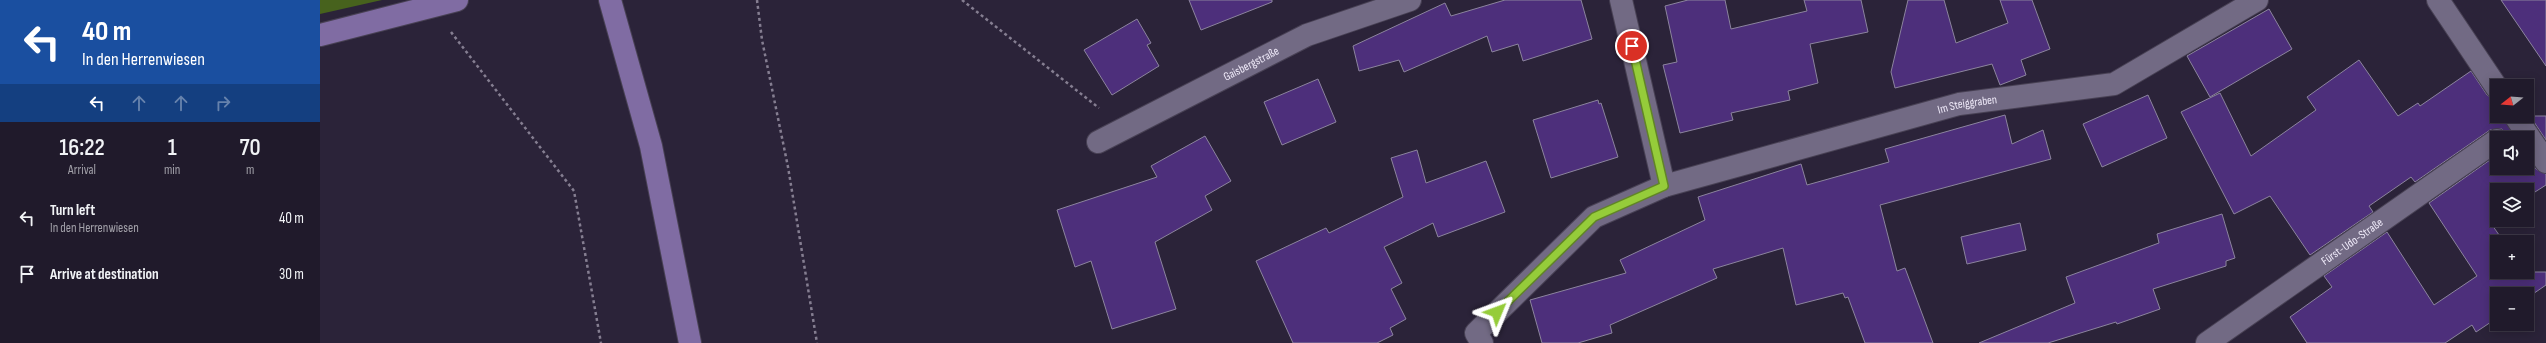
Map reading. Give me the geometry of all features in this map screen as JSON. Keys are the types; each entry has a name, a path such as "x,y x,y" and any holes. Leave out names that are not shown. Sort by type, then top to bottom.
{"main road":[{"path":"320,35 457,0"},
{"path":"610,0 651,146 690,343"}],"street":[{"name":"Gaisbergstraße","path":"1098,142 1307,35 1410,0"},
{"path":"1621,0 1664,186"},
{"name":"Im Steiggraben","path":"1482,343 1476,333 1594,217 1664,186 1958,104 2114,84 2258,0"},
{"path":"2438,0 2491,79"},
{"path":"2507,131 2515,123"},
{"path":"2520,123 2546,162"},
{"name":"Fürst-Udo-Straße","path":"2207,343 2490,145"}],"path":[{"path":"757,0 762,40 788,167 817,343"},
{"path":"962,0 1124,128"},
{"path":"432,7 574,191 601,343"}],"green space":[{"path":"320,0 382,0 320,14"}],"building":[{"path":"1189,0 1272,0 1272,2 1201,30"},
{"path":"1505,0 1581,0 1592,39 1523,61 1518,44 1492,52 1487,36 1404,72 1399,60 1359,71 1353,46 1445,3 1451,16"},
{"path":"1688,0 1725,0 1731,29 1807,11 1804,0 1861,0 1868,32 1810,44 1818,83 1788,91 1790,100 1731,113 1733,120 1680,133 1663,65 1677,62 1665,6"},
{"path":"1908,0 1944,0 1956,43 2008,23 2000,0 2032,0 2050,49 2021,60 2026,75 2000,85 1992,64 1895,88 1891,72"},
{"path":"2501,0 2546,0 2546,66"},
{"path":"2269,9 2292,49 2210,97 2187,56"},
{"path":"1137,19 1151,43 1147,45 1159,66 1112,95 1084,50"},
{"path":"2359,60 2398,116 2418,103 2420,106 2471,71 2487,95 2490,97 2490,123 2507,123 2511,131 2504,131 2502,129 2490,130 2415,182 2411,177 2369,206 2373,212 2310,255 2270,196 2234,214 2181,112 2220,93 2251,156 2316,110 2307,97"},
{"path":"1318,79 1336,122 1282,145 1264,102"},
{"path":"2148,95 2167,138 2102,167 2083,124"},
{"path":"1598,100 1599,104 1601,103 1618,157 1551,178 1533,120"},
{"path":"2005,115 2012,144 2043,130 2051,159 1880,205 1897,271 1905,268 1933,343 1865,343 1848,297 1845,298 1843,293 1796,305 1783,248 1713,269 1717,278 1610,325 1612,333 1578,343 1542,343 1530,300 1626,273 1620,260 1705,220 1698,197 1801,164 1807,185 1889,162 1885,149"},
{"path":"2534,116 2546,116 2546,140 2534,122"},
{"path":"1205,136 1231,181 1205,196 1212,210 1155,242 1176,309 1112,329 1091,261 1075,267 1057,210 1157,177 1151,166"},
{"path":"1417,150 1426,183 1486,161 1505,212 1438,237 1433,223 1384,247 1402,283 1391,289 1406,319 1390,328 1393,335 1377,343 1293,343 1256,261 1326,228 1329,233 1403,197 1391,158"},
{"path":"2490,160 2490,175 2534,175 2534,166 2536,169 2546,174 2546,185 2534,193 2534,183 2490,183 2490,227 2494,227 2499,235 2490,235 2490,279 2534,279 2534,272 2546,272 2546,285 2534,293 2534,287 2490,287 2490,323 2476,332 2472,325 2445,343 2307,343 2290,317 2332,287 2324,276 2387,232 2434,305 2477,276 2429,203"},
{"path":"2222,214 2235,258 2226,261 2226,266 2153,289 2160,309 2117,324 2116,322 2048,343 1979,343 2075,303 2066,277 2159,243 2157,234"},
{"path":"2020,223 2026,250 1967,264 1961,237"}],"route":[{"path":"1497,312 1594,217 1664,186 1632,46"}]}
